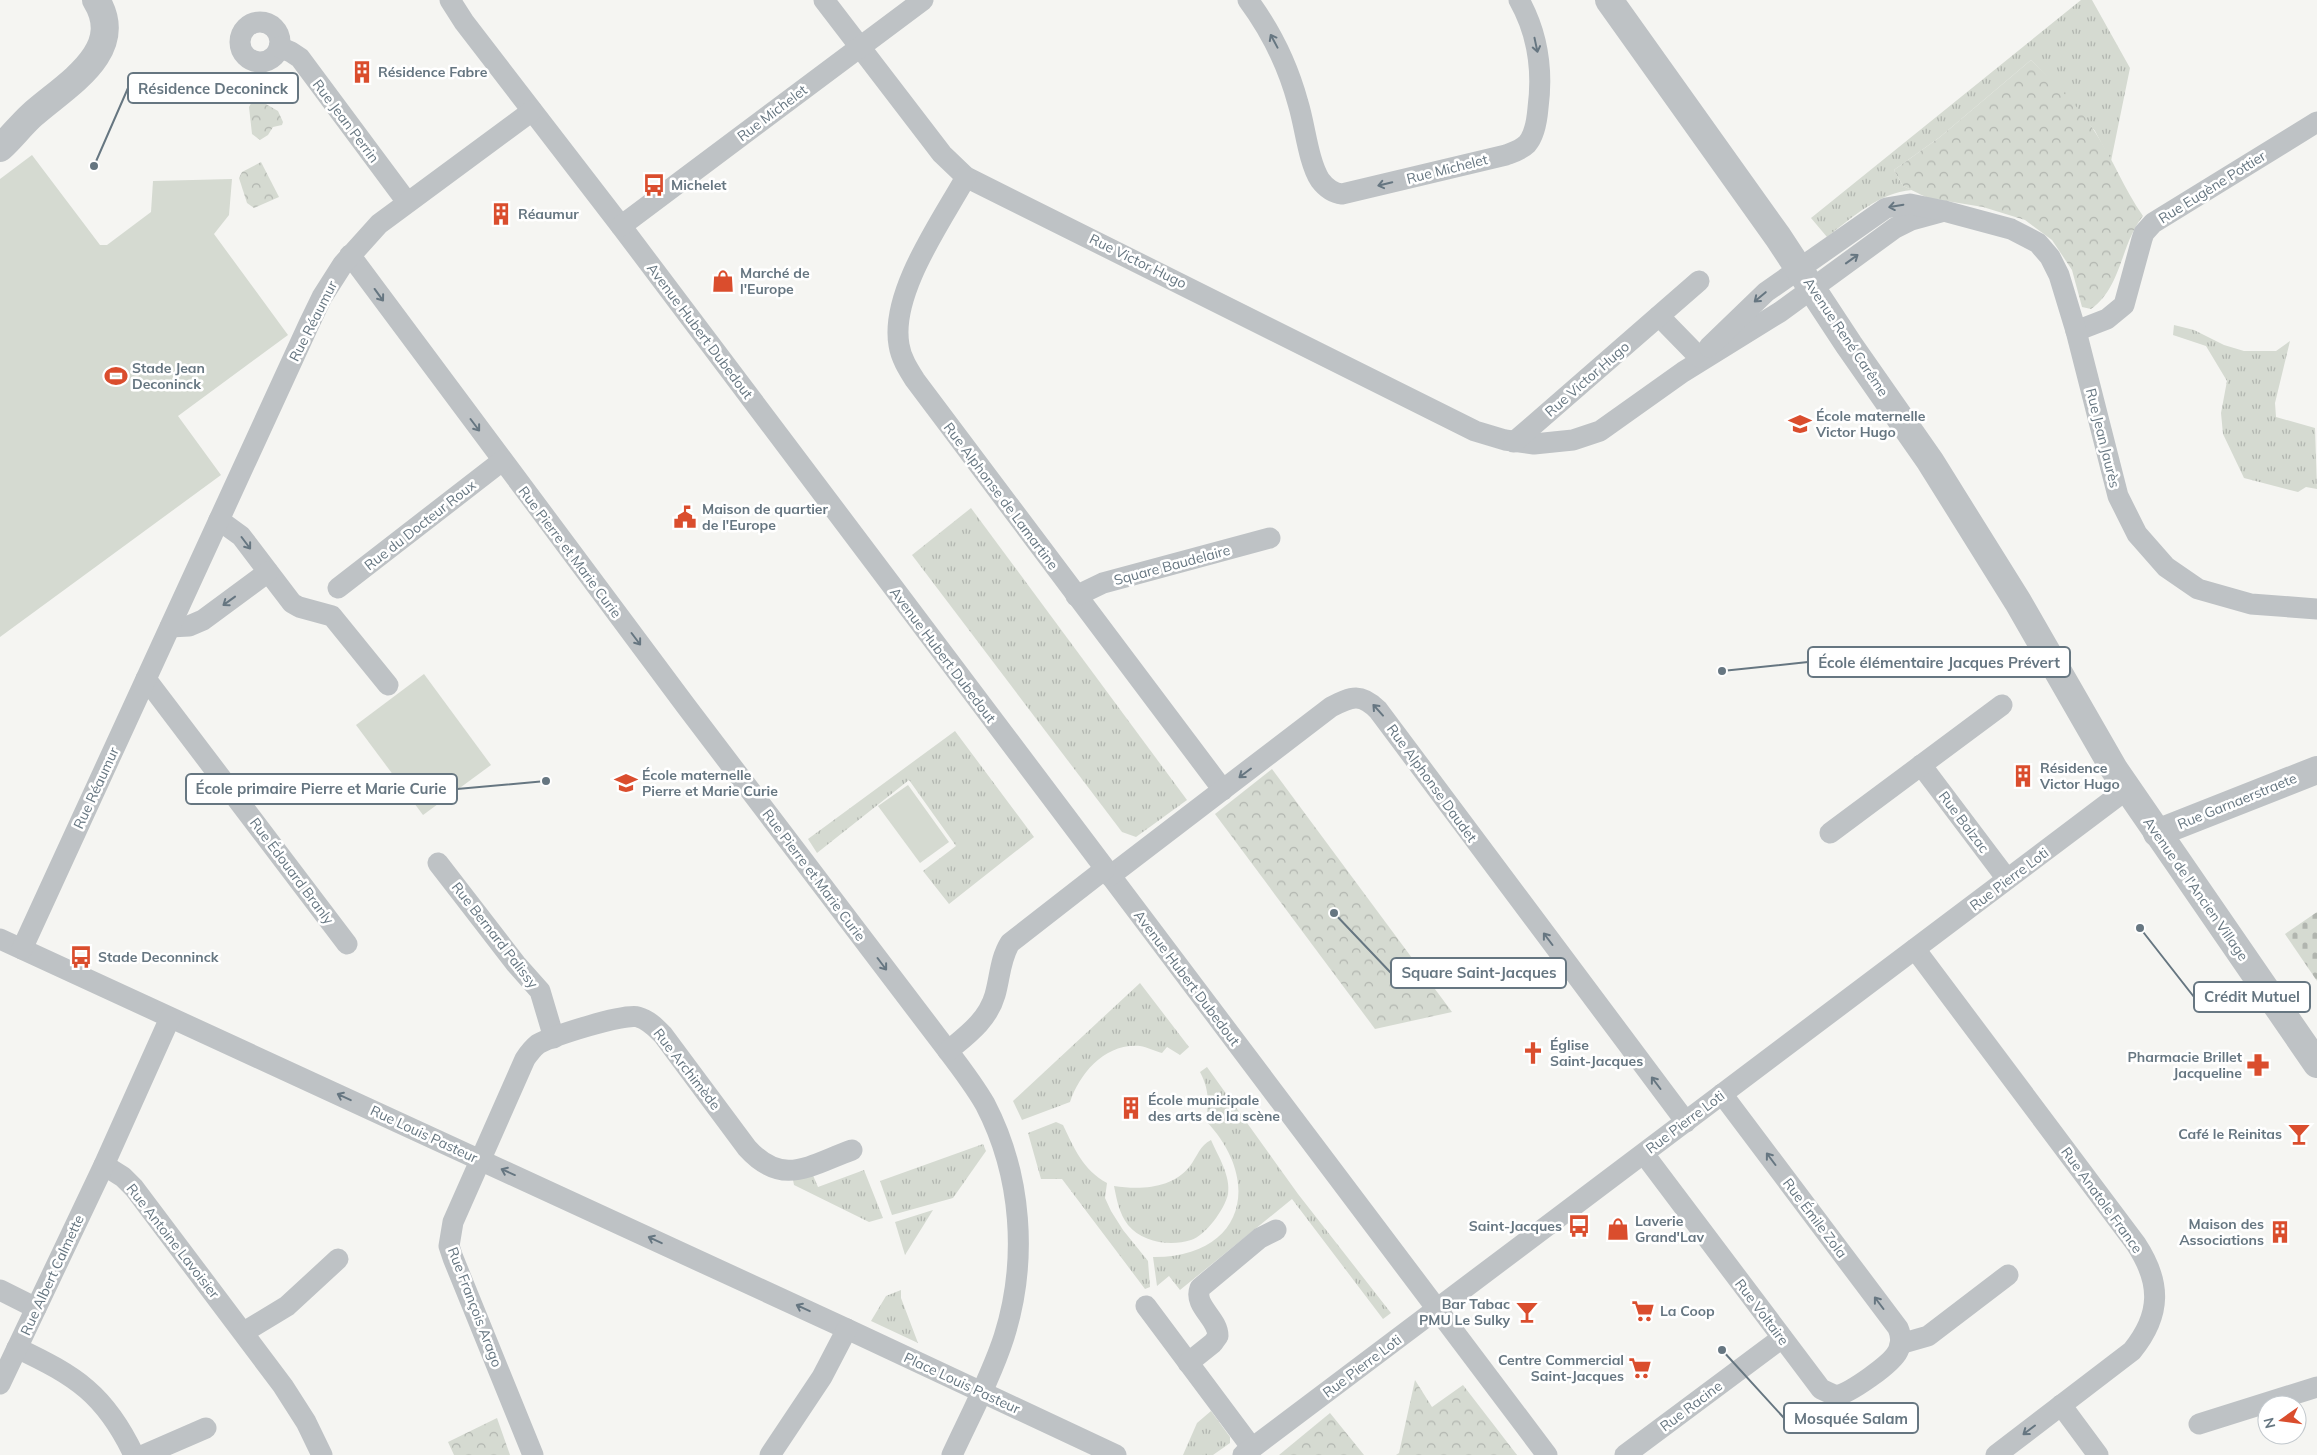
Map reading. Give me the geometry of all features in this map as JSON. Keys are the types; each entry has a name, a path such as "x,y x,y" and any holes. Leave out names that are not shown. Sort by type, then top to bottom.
{"street":[{"path":"63,89 84,59 89,40 86,16 76,0"},
{"path":"0,148 31,116 90,64 102,41 104,18 96,0"},
{"name":"Avenue Hubert Dubedout","path":"450,0 464,22 621,226 1107,873 1438,1309"},
{"name":"Rue Victor Hugo","path":"824,0 942,154 966,177 1167,275 1475,431 1514,442 1554,443 1590,435 1625,415 1683,372 1756,328 1806,278"},
{"name":"Rue Michelet","path":"621,226 923,0"},
{"name":"Rue Michelet","path":"1248,0 1277,46 1292,84 1316,173 1324,185 1333,192 1348,193 1516,152 1528,143 1535,128 1540,81 1537,45 1519,0"},
{"name":"Avenue René Carême","path":"1609,0 1806,278 1966,515 2127,789"},
{"name":"Rue Jean Perrin","path":"280,47 300,58 407,202"},
{"name":"Rue Réaumur","path":"22,949 322,297 350,255 379,224 532,111"},
{"path":"0,133 31,116"},
{"name":"Rue Eugène Pottier","path":"2076,331 2107,320 2124,305 2144,232 2153,223 2317,122"},
{"name":"Rue Alphonse de Lamartine","path":"966,177 906,288 897,328 901,354 914,380 1222,790"},
{"name":"Rue Jean Jaurès","path":"1806,278 1886,208 1910,204 2011,228 2038,243 2055,266 2076,331 2121,505 2137,534 2158,560 2184,581 2221,597 2264,606 2317,609"},
{"name":"Rue Pierre et Marie Curie","path":"350,255 502,461 948,1051 978,1093 998,1132 1008,1161 1018,1212 1019,1245 1011,1311 1003,1339 952,1455"},
{"name":"Rue Victor Hugo","path":"1683,372 1756,300 1806,278"},
{"name":"Rue Victor Hugo","path":"1514,442 1699,281"},
{"path":"1659,316 1699,357"},
{"name":"Rue du Docteur Roux","path":"338,588 502,461"},
{"path":"219,520 241,536 292,603 332,616 388,685"},
{"name":"Square Baudelaire","path":"1076,596 1103,583 1270,538"},
{"path":"170,628 189,626 203,620 268,572"},
{"name":"Rue Édouard Branly","path":"146,678 347,944"},
{"name":"Rue Alphonse Daudet","path":"948,1051 976,1028 990,1007 996,994 1003,957 1010,944 1222,790 1332,707 1354,698 1367,700 1378,710 1686,1122"},
{"path":"1830,833 2002,705"},
{"name":"Rue Balzac","path":"1921,765 2008,879"},
{"name":"Rue Garnaerstraete","path":"2157,833 2317,770"},
{"name":"Avenue de l'Ancien Village","path":"2127,789 2317,1064"},
{"name":"Rue Pierre Loti","path":"1247,1451 2127,789"},
{"name":"Rue Bernard Palissy","path":"438,863 540,992 554,1038"},
{"name":"Rue Louis Pasteur","path":"0,939 847,1328"},
{"name":"Rue Anatole France","path":"1915,949 2136,1244 2153,1279 2154,1308 2148,1327 2138,1343 2124,1357 1996,1455"},
{"name":"Rue Archimède","path":"480,1160 526,1058 539,1044 618,1018 639,1017 653,1025 663,1035 747,1148 763,1164 777,1170 799,1170 852,1150"},
{"path":"104,1166 170,1018"},
{"name":"Rue Émile Zola","path":"1722,1094 1898,1328 1900,1344"},
{"name":"Rue Voltaire","path":"1644,1154 1821,1390 1836,1396 1850,1391 1891,1360 1898,1352 1900,1344"},
{"name":"Rue François Arago","path":"480,1160 453,1222 450,1246 533,1455"},
{"name":"Rue Albert Calmette","path":"0,1384 104,1166"},
{"name":"Rue Antoine Lavoisier","path":"104,1166 123,1177 134,1188 244,1332 292,1398 322,1455"},
{"path":"1188,1363 1213,1343 1218,1336 1216,1323 1200,1301 1200,1288 1260,1238 1276,1230"},
{"path":"244,1332 287,1306 338,1259"},
{"path":"1900,1344 1928,1336 2008,1275"},
{"path":"0,1290 36,1308"},
{"path":"1146,1306 1188,1363 1247,1451"},
{"path":"1438,1309 1547,1455"},
{"path":"770,1455 822,1376 847,1328"},
{"name":"Place Louis Pasteur","path":"847,1328 1116,1455"},
{"name":"Rue Racine","path":"1625,1455 1782,1338"},
{"path":"17,1348 59,1368 76,1379 110,1413 121,1429 134,1455"},
{"path":"2199,1424 2317,1387"},
{"path":"2061,1406 2098,1455"},
{"path":"144,1455 206,1428"}],"green space":[{"path":"2081,0 2092,0 2130,68 2111,161 2095,131 2031,60 1940,137 1894,170 1903,186 1912,190 1900,192 1877,201 1856,214 1827,237 1811,218"},
{"path":"2031,60 2089,122 2143,216 2135,227 2109,289 2091,309 2082,307 2072,270 2052,240 2025,220 1983,207 1928,198 1903,186 1894,170 1940,137"},
{"path":"257,99 278,111 283,122 282,125 273,127 268,135 260,140 252,134 249,107 253,100"},
{"name":"Stade Jean Deconinck","path":"32,155 100,245 107,245 151,212 153,181 232,179 229,215 214,234 288,335 178,416 221,475 0,637 0,179"},
{"path":"261,162 279,197 254,208 247,203 239,178 242,172"},
{"path":"2174,325 2194,330 2224,345 2244,351 2276,351 2290,341 2275,403 2276,417 2315,428 2317,489 2306,487 2298,492 2244,478 2223,434 2221,413 2227,381 2206,346 2173,335"},
{"path":"971,508 1187,800 1136,837 1122,832 912,555"},
{"path":"424,674 491,765 423,815 356,725"},
{"path":"955,731 1034,837 949,904 923,871 956,846 909,780 817,853 808,839"},
{"path":"1272,769 1452,1012 1375,1029 1215,814"},
{"path":"908,785 949,842 920,863 878,806"},
{"path":"2317,912 2317,981 2285,934"},
{"path":"1140,983 1189,1047 1180,1055 1167,1047 1162,1053 1140,1046 1127,1046 1116,1049 1105,1055 1087,1071 1074,1091 1070,1102 1022,1120 1013,1101"},
{"path":"1207,1067 1298,1194 1391,1313 1383,1319 1292,1199 1180,1290 1169,1276 1157,1286 1153,1257 1183,1254 1207,1245 1225,1230 1235,1212 1238,1191 1235,1168 1224,1144 1206,1121 1208,1096 1200,1072"},
{"path":"1056,1122 1063,1125 1075,1150 1085,1165 1107,1183 1105,1198 1111,1211 1123,1230 1148,1261 1150,1287 1145,1289 1062,1179 1041,1179 1028,1133"},
{"path":"1211,1140 1228,1180 1226,1200 1214,1221 1202,1233 1191,1240 1183,1242 1157,1242 1134,1231 1122,1216 1114,1186 1134,1188 1155,1186 1174,1179 1183,1174 1201,1148"},
{"path":"983,1144 986,1151 953,1198 892,1215 880,1181"},
{"path":"864,1170 883,1218 869,1222 794,1185 793,1180 812,1173 818,1187"},
{"path":"933,1210 905,1255 895,1222"},
{"path":"901,1290 901,1298 918,1343 871,1321 886,1296"},
{"path":"1415,1380 1432,1407 1463,1385 1517,1455 1396,1455 1399,1453"},
{"path":"1211,1411 1230,1437 1230,1443 1213,1455 1183,1455 1197,1423"},
{"path":"1330,1413 1364,1455 1279,1455"},
{"path":"497,1418 510,1455 454,1455 448,1442"}],"place":[{"name":"Résidence Fabre","path":"362,72"},
{"name":"Résidence Deconinck","path":"94,166"},
{"name":"Michelet","path":"654,185"},
{"name":"Réaumur","path":"501,214"},
{"name":"Marché de l'Europe","path":"723,281"},
{"name":"Stade Jean Deconinck","path":"116,376"},
{"name":"École maternelle Victor Hugo","path":"1800,424"},
{"name":"Maison de quartier de l'Europe","path":"685,517"},
{"name":"École élémentaire Jacques Prévert","path":"1722,671"},
{"name":"Résidence Victor Hugo","path":"2023,776"},
{"name":"École primaire Pierre et Marie Curie","path":"546,781"},
{"name":"École maternelle Pierre et Marie Curie","path":"626,783"},
{"name":"Square Saint-Jacques","path":"1334,913"},
{"name":"Crédit Mutuel","path":"2140,928"},
{"name":"Stade Deconninck","path":"81,957"},
{"name":"Église Saint-Jacques","path":"1533,1053"},
{"name":"Pharmacie Brillet Jacqueline","path":"2258,1065"},
{"name":"École municipale des arts de la scène","path":"1131,1108"},
{"name":"Café le Reinitas","path":"2299,1134"},
{"name":"Saint-Jacques","path":"1579,1226"},
{"name":"Laverie Grand'Lav","path":"1618,1229"},
{"name":"Maison des Associations","path":"2280,1232"},
{"name":"La Coop","path":"1643,1311"},
{"name":"Bar Tabac PMU Le Sulky","path":"1527,1312"},
{"name":"Mosquée Salam","path":"1722,1350"},
{"name":"Centre Commercial Saint-Jacques","path":"1640,1368"}]}
